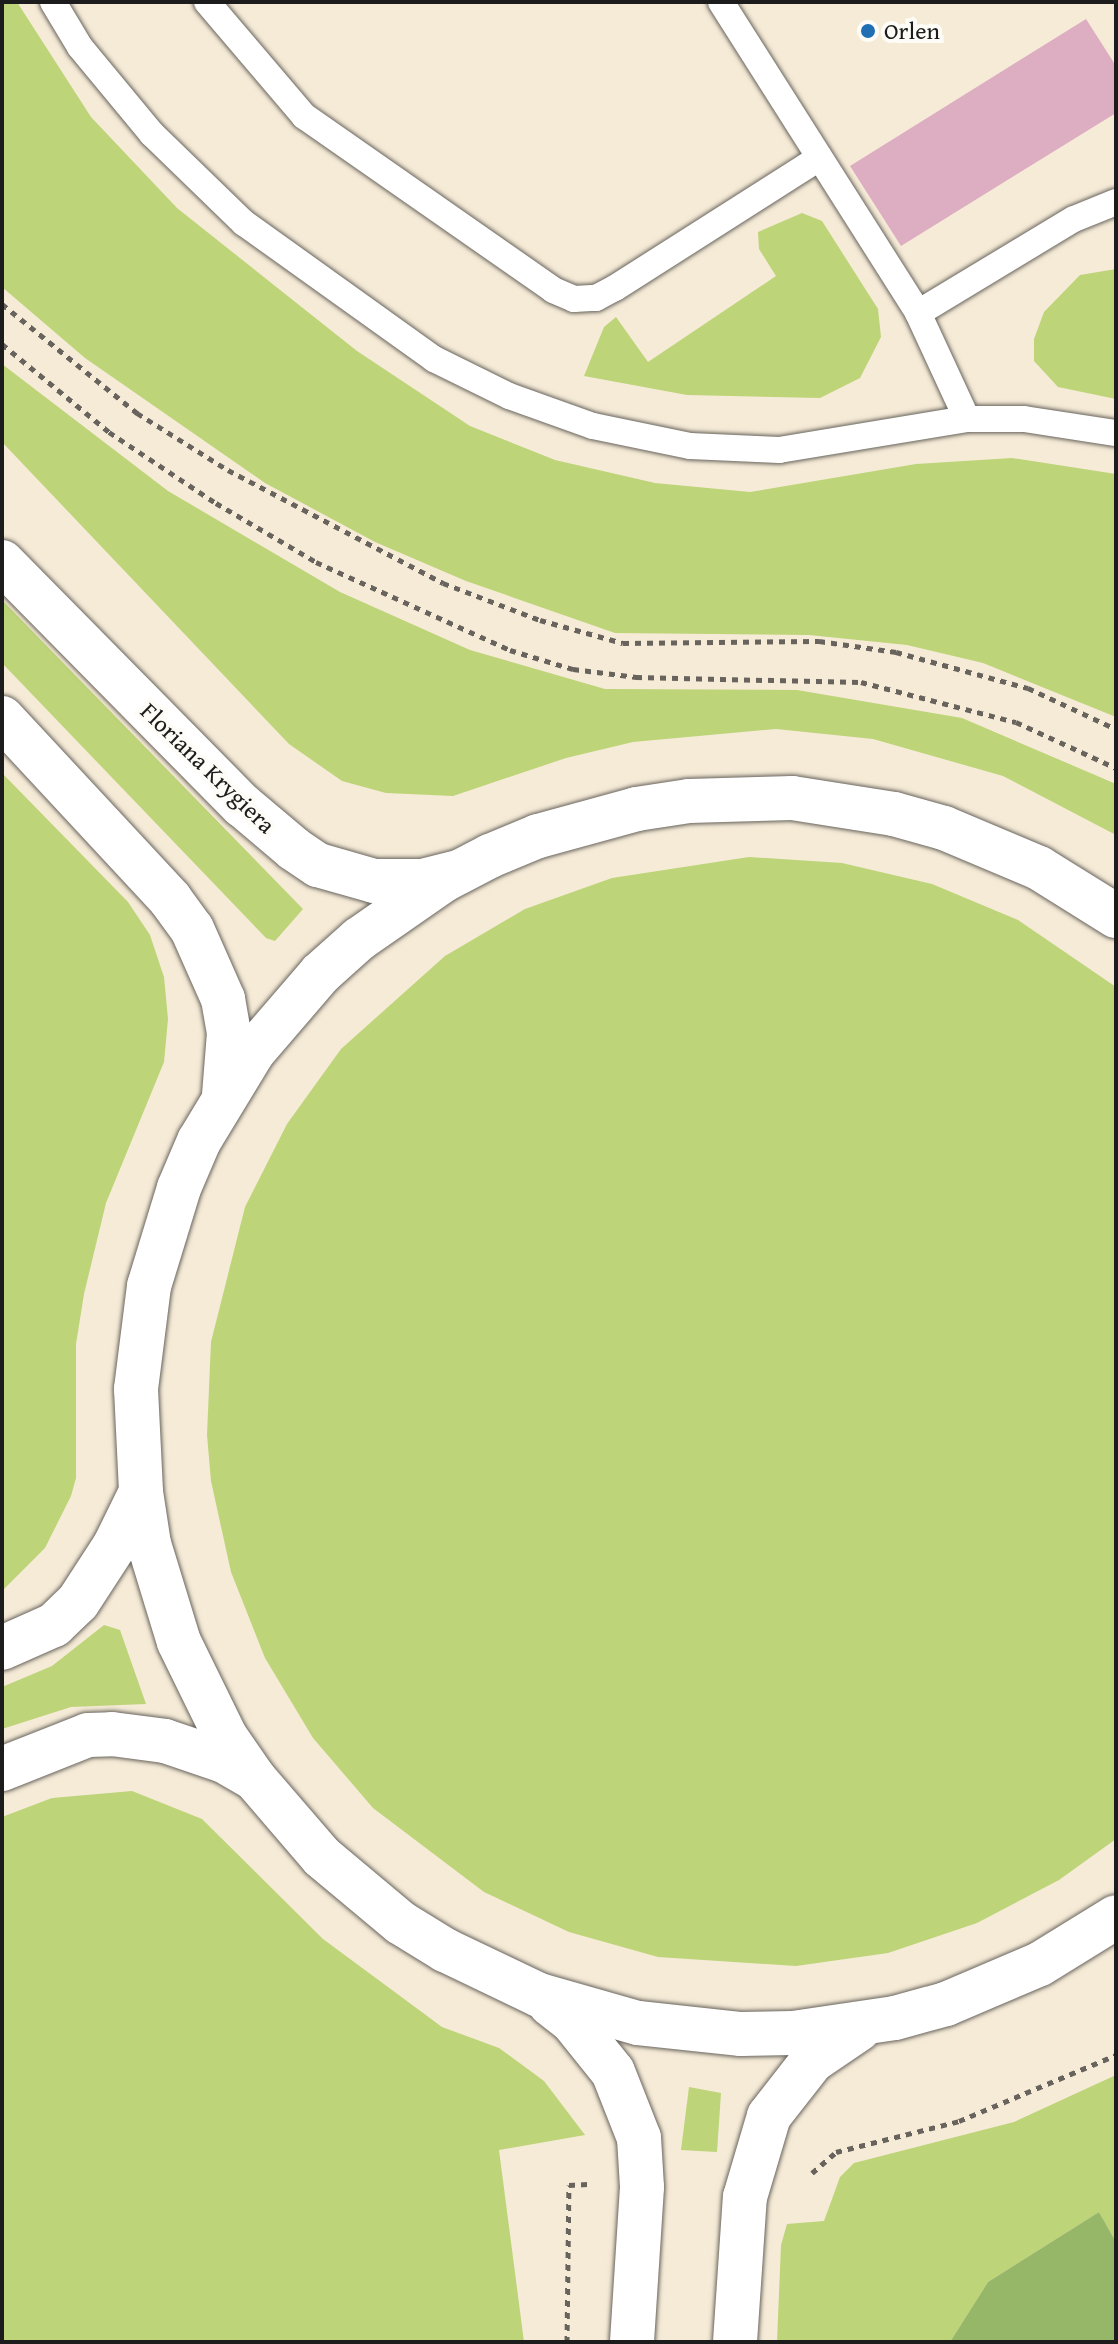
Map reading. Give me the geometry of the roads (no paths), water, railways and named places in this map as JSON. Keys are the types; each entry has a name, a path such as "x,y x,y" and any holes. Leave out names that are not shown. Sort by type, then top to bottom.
{"main road":[{"name":"Floriana Krygiera","path":"2,562 242,805 294,849 318,865 374,881 422,881 459,872"},
{"path":"2,718 170,899 192,929 223,999 229,1064 224,1095"},
{"path":"1116,916 1039,868 944,828 894,814 792,798 689,801 637,809 538,836 459,872 400,908 320,974 285,1011 224,1095 179,1188 149,1286 136,1389 141,1492 152,1556 179,1642 225,1736 254,1778 322,1857 401,1923 491,1975 539,1995 638,2023 715,2032 793,2033 872,2022 946,2004 1061,1951 1116,1917"},
{"path":"2,1648 43,1632 78,1602 115,1545 141,1492"},
{"path":"2,1769 88,1735 112,1734 165,1741 224,1761 254,1778"},
{"path":"539,1995 572,2021 613,2072 639,2138 642,2187 632,2342"},
{"path":"735,2342 745,2197 769,2116 812,2061 872,2022"}],"lane":[{"path":"53,2 80,47 152,134 244,223 434,359 509,396 593,426 690,446 779,450 967,419 1024,419 1116,433"},
{"path":"207,2 304,116 553,290 574,299 596,298 615,288 819,158"},
{"path":"721,2 918,313 967,419"},
{"path":"918,313 1074,219 1116,202"},
{"path":"1061,1951 1116,1946"}],"place":[{"name":"Orlen","path":"868,31"}]}
